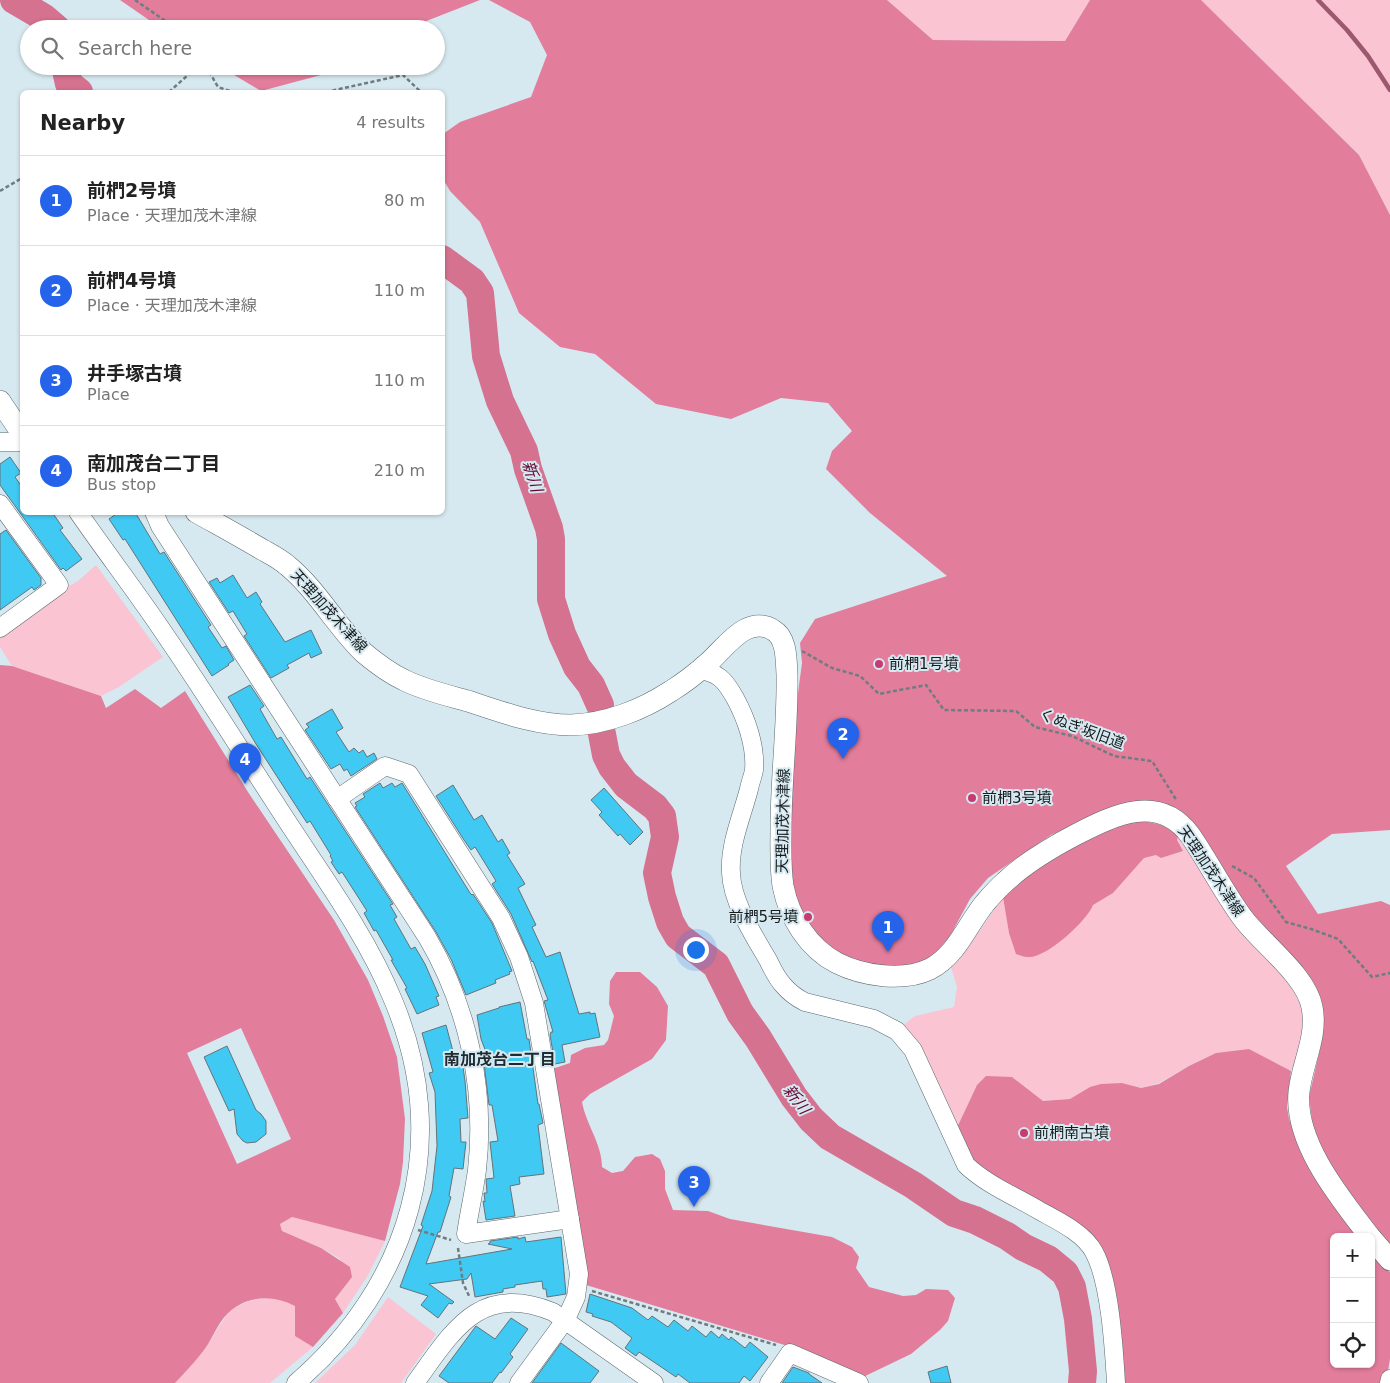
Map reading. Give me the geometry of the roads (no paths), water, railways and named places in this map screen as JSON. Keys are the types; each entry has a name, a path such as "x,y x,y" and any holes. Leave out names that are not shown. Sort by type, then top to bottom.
{"main road":[{"path":"0,401 20,431"},
{"name":"天理加茂木津線","path":"202,515 284,562 308,584 345,632 373,661 406,682 500,712 545,722 567,725 585,724 614,718 673,690 711,661 727,642 738,633 761,626 777,632 782,638 786,653 787,691 781,811 784,891 794,920 809,942 823,955 838,964 856,970 891,977 911,976 931,968 942,961 964,935 984,904 996,891 1008,879 1049,849 1105,819 1121,813 1150,811 1173,819 1182,825 1202,853 1243,918 1299,980 1310,999 1313,1010 1313,1038 1303,1068 1299,1093 1299,1110 1302,1126 1325,1174 1368,1233"},
{"name":"天理加茂木津線","path":"1375,1242 1390,1260"}],"street":[{"path":"0,442 20,442"},
{"path":"0,504 59,585 0,628"},
{"path":"80,515 166,636 361,937 402,1022 413,1063 420,1123 416,1175 405,1225 391,1261 366,1307 334,1348 296,1383"},
{"path":"155,515 160,526 438,957 456,997 475,1070 479,1119 477,1170 466,1234 570,1219"},
{"path":"698,670 709,671 719,676 744,714 752,747 754,770 735,834 730,873 742,913 770,964 782,984 796,997 805,1002 874,1019 897,1031 913,1050 966,1165 979,1177 1042,1211 1079,1234 1094,1251 1104,1281 1114,1351 1116,1383"},
{"path":"337,799 386,766 409,774 501,918 519,956 534,1003 579,1274 576,1297 566,1319 518,1383"},
{"path":"415,1383 453,1332 462,1323 476,1313 503,1304 526,1303 553,1312 566,1319 654,1383"},
{"path":"768,1383 790,1353 856,1382"},
{"path":"1389,1383 1390,1379"}],"waterway":[{"name":"新川","path":"14,0 46,20"},
{"path":"1318,0 1347,30 1368,56 1390,90"},
{"name":"新川","path":"67,75 69,84 76,90"},
{"name":"新川","path":"445,261 472,281 480,293 486,356 500,401 524,451 528,469 549,528 551,539 551,599 562,634 577,667 591,685 600,705"},
{"name":"新川","path":"602,734 606,755 612,767 626,785 655,807 662,816 665,837 657,873 670,922 678,936 716,965 740,1013 758,1038 794,1097 811,1119 830,1137 913,1185 954,1213 975,1220 1007,1236 1023,1247 1048,1259 1065,1273 1072,1287 1078,1319 1083,1371 1082,1383"}],"place":[{"name":"前椚1号墳","path":"879,664"},
{"name":"前椚4号墳","path":"843,759"},
{"name":"南加茂台二丁目","path":"245,784"},
{"name":"前椚3号墳","path":"972,798"},
{"name":"前椚5号墳","path":"808,917"},
{"name":"前椚2号墳","path":"888,952"},
{"name":"前椚南古墳","path":"1024,1133"},
{"name":"井手塚古墳","path":"694,1207"}],"district":[{"name":"南加茂台二丁目","path":"500,1059"}]}
